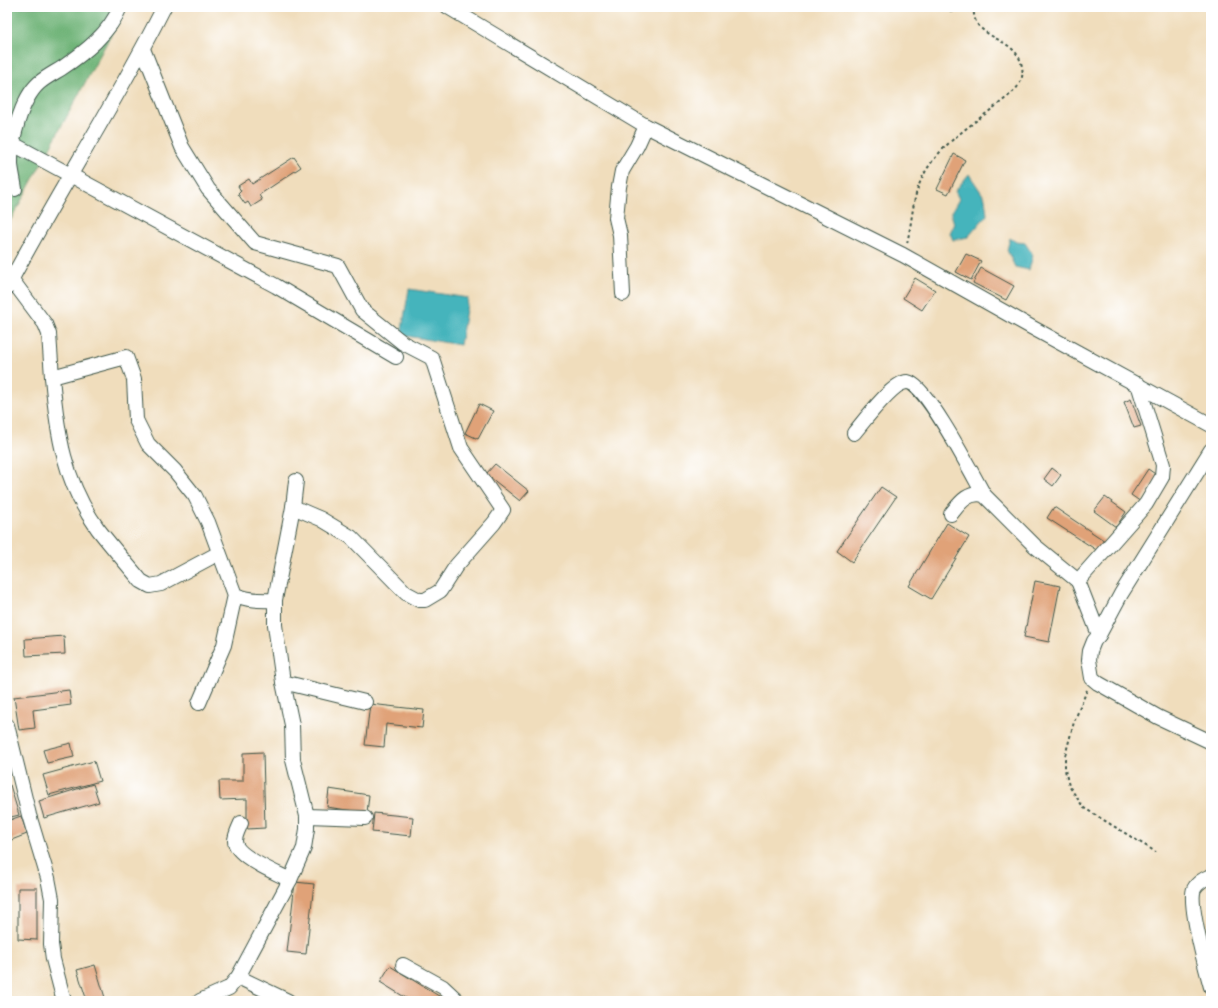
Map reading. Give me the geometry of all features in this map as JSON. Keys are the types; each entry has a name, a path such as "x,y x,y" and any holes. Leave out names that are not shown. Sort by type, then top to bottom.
{"street":[{"path":"15,190 11,165 13,144 17,125 27,100 38,84 77,58 103,34 118,13 120,7"},
{"path":"164,7 143,49 9,284 45,324 49,334 52,377 60,442 70,477 84,506 98,529 141,581 150,586 161,584 219,552"},
{"path":"448,7 465,11 646,126 903,255 1211,425"},
{"path":"143,49 182,147 208,189 254,243 338,266 362,310 403,342 432,358 461,448 503,510 494,523 456,566 440,591 425,600 418,600 406,593 351,537 321,519 293,507"},
{"path":"622,294 620,235 616,218 619,187 622,171 637,146 646,126"},
{"path":"13,144 276,286 396,357"},
{"path":"52,377 126,358 134,380 136,420 148,444 175,471 195,496 208,522 235,595 224,645 199,703"},
{"path":"854,433 891,390 902,383 907,382 916,386 928,401 955,442 984,495 1035,546 1078,581 1099,636"},
{"path":"1078,581 1146,504 1162,477 1163,465 1138,384"},
{"path":"1211,450 1121,594 1099,636 1094,641 1090,651 1090,669 1092,678 1158,717 1211,742"},
{"path":"200,1001 228,988 238,977 290,880 304,848 307,829 307,816 293,760 292,725 283,682 275,625 275,600 293,507 296,481"},
{"path":"951,514 963,499 968,496 975,494 984,495"},
{"path":"235,595 244,599 263,601 275,600"},
{"path":"283,682 365,702"},
{"path":"7,726 29,815 48,878 52,899 51,944 64,1001"},
{"path":"307,816 365,818"},
{"path":"241,823 235,840 237,848 241,853 290,880"},
{"path":"1211,876 1206,878 1195,888 1192,901 1211,986"},
{"path":"403,965 443,988 458,1001"},
{"path":"238,977 288,1001"}],"path":[{"path":"950,12 967,7"},
{"path":"903,255 911,228 916,194 936,156 947,144 1020,85 1022,77 1020,60 1016,52 980,27 975,19 973,7"},
{"path":"1092,678 1074,722 1065,756 1065,770 1069,786 1084,808 1156,852"}],"green space":[{"path":"7,7 126,7 7,227"}],"water":[{"path":"969,174 985,198 987,215 968,237 953,240 950,233 954,224 951,213 959,199 955,191"},
{"path":"1010,238 1016,242 1025,243 1033,255 1029,270 1015,267 1007,250"},
{"path":"409,289 468,298 460,345 401,335"}],"building":[{"path":"954,154 965,160 948,194 937,189"},
{"path":"294,157 301,167 259,195 262,200 251,207 248,202 245,204 238,194 241,191 238,186 249,179 252,184"},
{"path":"966,254 981,261 971,280 956,272"},
{"path":"981,268 1014,286 1006,300 973,283"},
{"path":"915,278 935,290 922,310 903,298"},
{"path":"1131,399 1141,426 1134,428 1124,402"},
{"path":"479,404 493,411 478,439 465,433"},
{"path":"495,464 529,491 520,501 486,474"},
{"path":"1052,468 1061,475 1053,486 1044,479"},
{"path":"1148,469 1158,476 1141,502 1131,495"},
{"path":"881,487 896,497 852,562 837,551"},
{"path":"1105,497 1126,512 1116,527 1094,511"},
{"path":"1054,507 1105,541 1098,551 1047,518"},
{"path":"947,523 969,537 931,599 909,586"},
{"path":"1035,581 1060,586 1049,642 1024,637"},
{"path":"64,636 65,654 26,656 25,639"},
{"path":"69,690 71,705 33,710 35,728 19,730 14,697"},
{"path":"370,704 424,710 422,728 386,724 384,747 365,745"},
{"path":"71,743 74,757 47,763 43,750"},
{"path":"263,752 265,828 247,829 247,799 220,800 219,781 243,781 243,753"},
{"path":"94,761 100,781 49,795 43,775"},
{"path":"93,784 99,802 44,818 39,801"},
{"path":"10,785 19,815 7,818 7,786"},
{"path":"329,789 369,795 367,813 327,807"},
{"path":"374,813 413,817 411,836 372,832"},
{"path":"21,816 27,834 9,841 7,835 7,821"},
{"path":"295,882 314,884 306,954 287,952"},
{"path":"18,888 37,888 37,940 18,939"},
{"path":"95,965 106,1001 87,1001 77,970"},
{"path":"390,966 447,1001 411,1001 380,982"}]}
